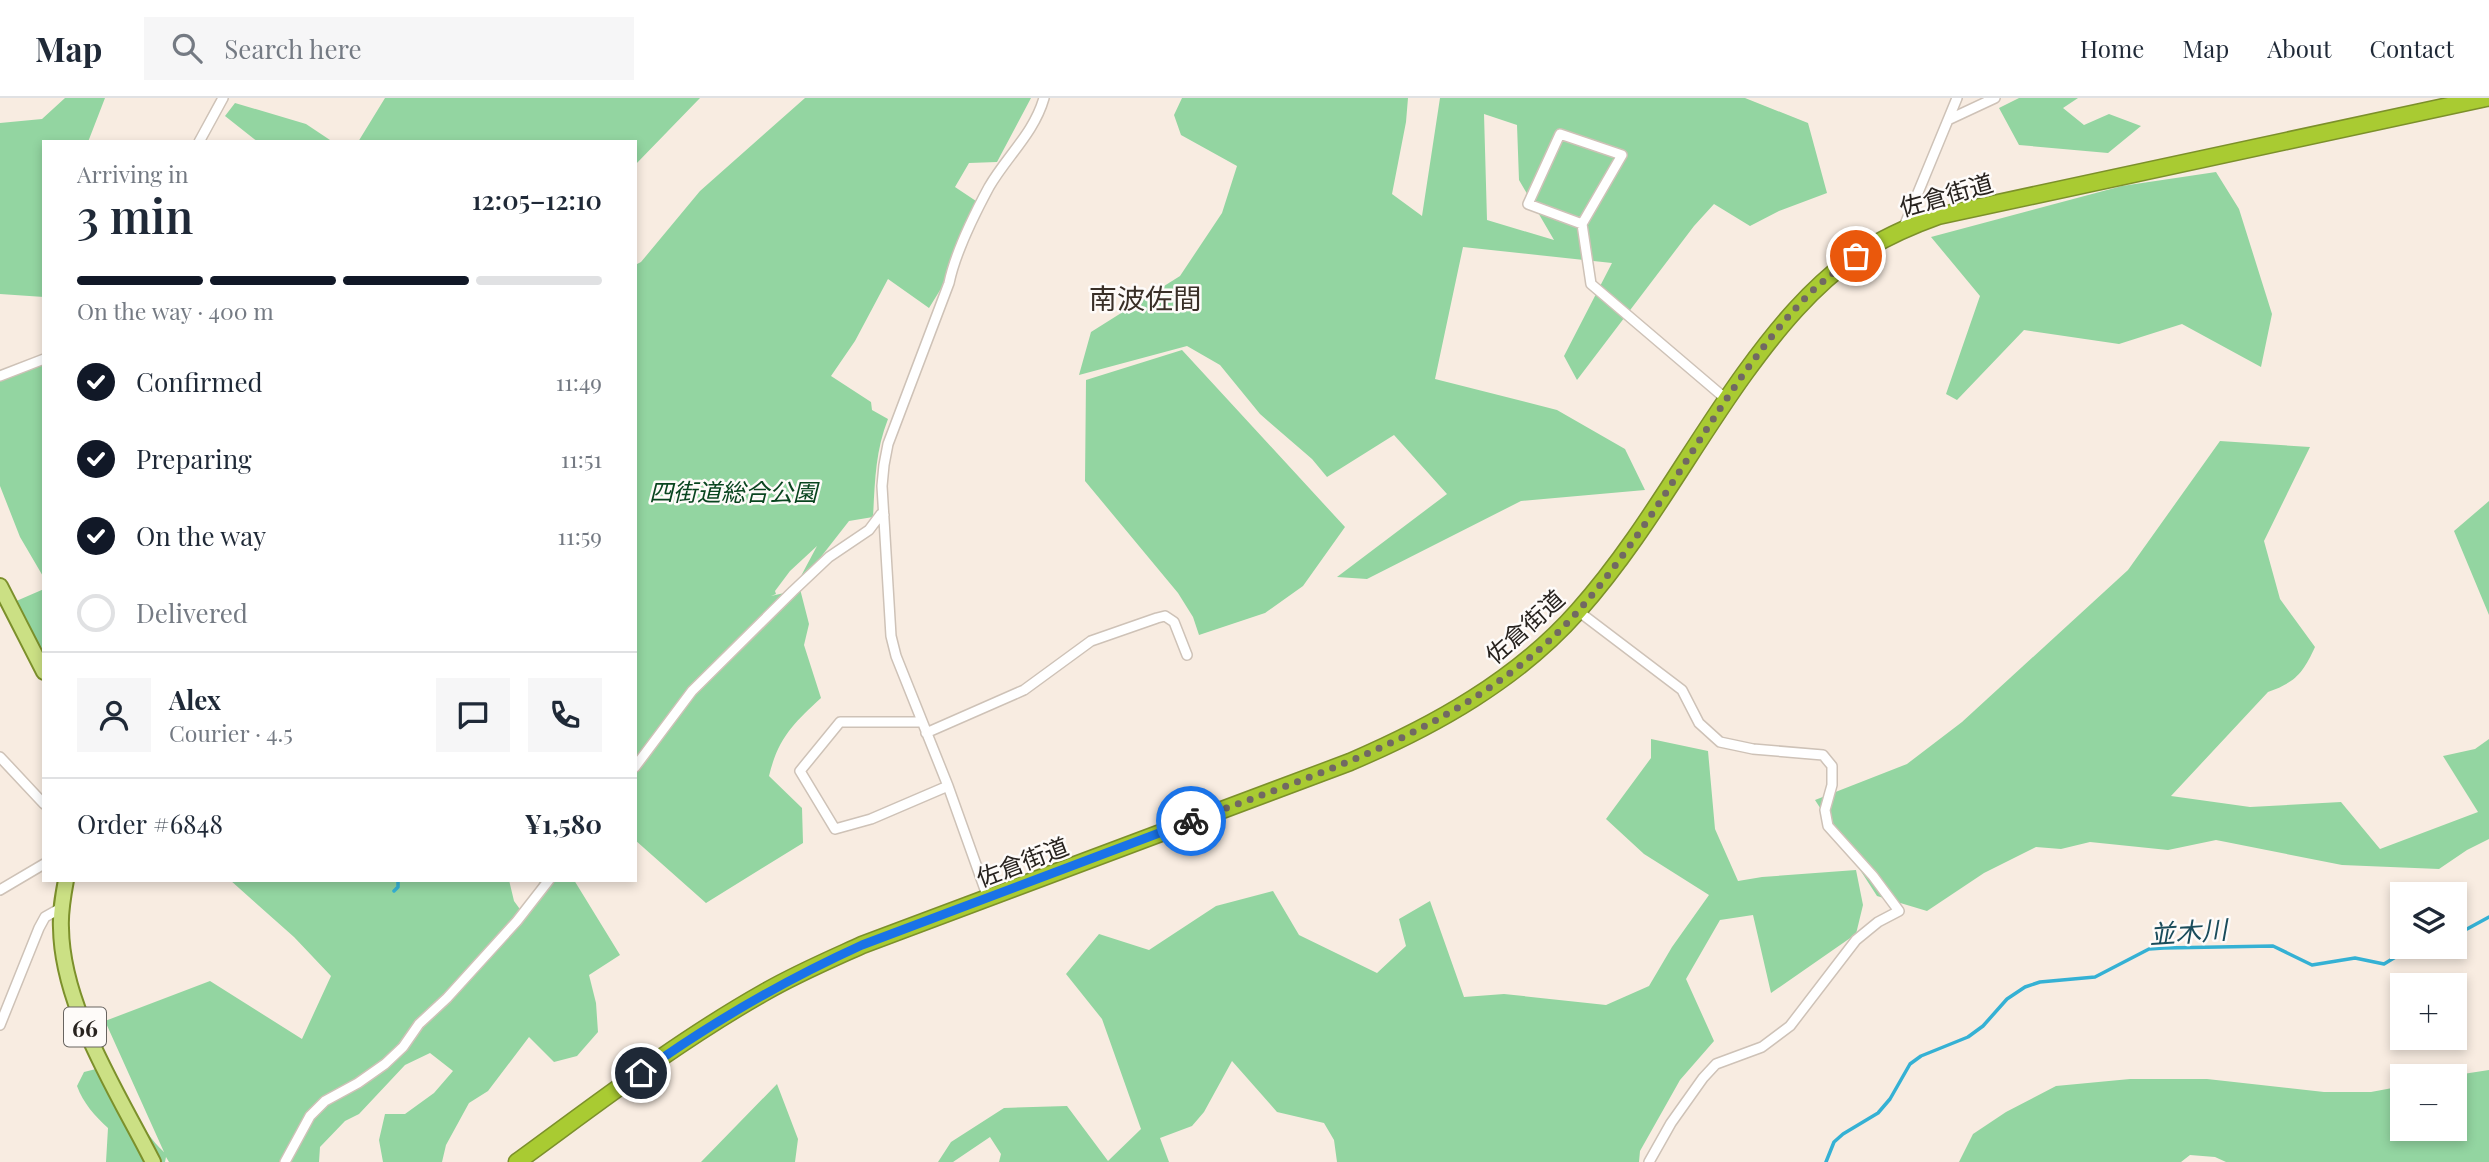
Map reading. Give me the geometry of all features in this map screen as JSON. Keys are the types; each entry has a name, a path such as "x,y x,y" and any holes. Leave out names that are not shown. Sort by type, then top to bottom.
{"highway":[{"name":"佐倉街道","path":"517,1162 681,1045 765,992 862,945 1350,762 1401,740 1452,712 1506,676 1551,639 1578,611 1636,537 1726,399 1765,345 1813,290 1856,256 1903,229 1938,216 2080,183 2486,98"}],"main road":[{"path":"0,586 42,668"},
{"name":"66","path":"66,882 61,908 61,930 65,968 77,1008 153,1162"}],"street":[{"path":"200,140 223,98"},
{"path":"988,898 891,636 882,486 888,444 949,283 952,267 990,186 1031,129 1044,98"},
{"path":"1903,229 1957,98"},
{"path":"1950,119 1994,98"},
{"path":"1581,224 1528,204 1560,134 1622,155 1581,224 1591,284 1726,399"},
{"path":"0,376 42,360"},
{"path":"637,764 692,691 820,565 869,530 881,513 884,515"},
{"path":"1578,611 1682,690 1699,723 1720,742 1753,749 1823,755 1832,766 1832,785 1825,810 1828,826 1873,876 1899,911 1878,922 1856,940 1790,1026 1762,1046 1716,1064 1671,1124 1649,1162"},
{"path":"926,733 1024,690 1091,641 1157,618 1165,616 1174,622 1187,655"},
{"path":"921,722 840,722 800,771 835,829 871,819 948,786"},
{"path":"0,757 42,802"},
{"path":"0,890 42,865"},
{"path":"285,1162 310,1116 325,1101 358,1083 403,1047 419,1024 447,998 517,921 547,882"},
{"path":"0,1024 39,928 45,917 61,908"}],"green space":[{"path":"65,98 105,98 89,140 42,140 42,297 0,294 0,123 42,119"},
{"path":"385,98 700,98 637,163 637,140 359,140"},
{"name":"四街道総合公園","path":"805,98 1031,98 997,162 969,163 955,187 976,201 942,287 929,308 888,279 855,341 831,376 871,402 872,410 888,419 878,456 873,517 849,521 799,585 809,624 804,645 821,698 782,741 769,776 802,808 803,843 706,903 637,842 637,264 700,191","holes":["817,546 793,591 771,596 776,594 775,591 790,571"]},
{"path":"1182,98 1408,98 1392,194 1422,216 1440,98 1745,98 1808,123 1827,193 1779,211 1750,226 1714,204 1694,226 1577,380 1564,356 1612,263 1463,247 1435,379 1557,410 1625,449 1645,490 1521,501 1367,579 1337,577 1447,494 1394,435 1327,477 1312,459 1260,414 1220,365 1187,346 1079,375 1091,332 1180,276 1222,213 1237,166 1181,135 1174,115","holes":["1484,114 1517,125 1519,180 1554,240 1487,220"]},
{"path":"2019,98 2078,98 2063,108 2084,125 2109,114 2141,126 2108,153 2019,145 1999,108"},
{"path":"235,103 306,124 330,140 255,140 225,116"},
{"path":"2216,172 2239,209 2272,314 2261,367 2182,324 2119,344 2024,330 1957,400 1946,394 1980,296 1931,237 2122,186"},
{"path":"1182,350 1345,527 1303,586 1265,613 1199,635 1193,617 1178,593 1085,481 1086,380"},
{"path":"42,362 42,575 20,537 0,486 0,379"},
{"path":"2220,441 2310,447 2264,541 2280,599 2315,647 2298,676 2268,692 2171,796 2250,807 2341,802 2380,849 2478,812 2443,756 2475,749 2489,739 2489,839 2439,869 2342,865 2216,840 2168,850 2090,842 2061,849 2036,847 1984,873 1927,911 1877,896 1815,800 1907,764 1962,722 2128,570"},
{"path":"2489,501 2489,615 2454,531"},
{"path":"42,590 42,660 14,602"},
{"path":"1651,739 1708,751 1715,829 1738,881 1856,870 1863,905 1856,934 1771,993 1753,915 1720,920 1686,979 1714,1041 1680,1080 1640,1151 1639,1162 1337,1162 1334,1140 1324,1123 1277,1112 1232,1061 1204,1112 1192,1126 1160,1138 1169,1162 999,1162 1001,1154 990,1137 953,1162 938,1162 951,1142 1004,1108 1067,1106 1108,1161 1141,1129 1102,1019 1066,974 1099,934 1149,950 1216,906 1273,891 1299,935 1377,973 1406,946 1399,919 1430,901 1464,997 1504,994 1606,1005 1649,986 1672,947 1709,895 1644,854 1606,819 1651,758"},
{"path":"232,882 509,882 514,901 522,912 540,882 575,882 620,955 589,975 596,1003 598,1032 577,1056 554,1062 529,1037 488,1091 469,1103 446,1145 442,1162 383,1162 379,1140 385,1114 405,1114 434,1093 453,1071 430,1053 405,1065 359,1114 345,1121 320,1147 319,1162 169,1162 166,1157 165,1162 106,1162 108,1128 90,1109 77,1086 84,1072 104,1067 121,1088 148,1133 164,1152 105,1021 210,981 302,1039 331,976 294,937"},
{"path":"2489,1070 2489,1162 2226,1162 2215,1157 2190,1155 2181,1162 1959,1162 1973,1134 2006,1112 2056,1086 2130,1079 2207,1079 2324,1092 2371,1092 2390,1088 2390,1141 2467,1141 2467,1073"},
{"path":"777,1084 798,1139 795,1162 701,1162"}],"waterway":[{"path":"394,891 398,882"},
{"name":"並木川","path":"2467,929 2489,917"},
{"name":"並木川","path":"1826,1162 1834,1142 1878,1113 1890,1099 1910,1064 1921,1056 1968,1037 1983,1026 2007,999 2025,987 2040,982 2095,977 2149,949 2273,946 2312,965 2355,958 2384,964 2392,959"}],"way so far":[{"path":"1191,821 1350,762 1401,740 1506,676 1551,639 1578,611 1636,537 1726,399 1765,345 1813,290 1856,256"}],"district":[{"name":"南波佐間","path":"1145,297"}],"route":[{"path":"641,1073 765,992 862,945 1191,821"}]}
